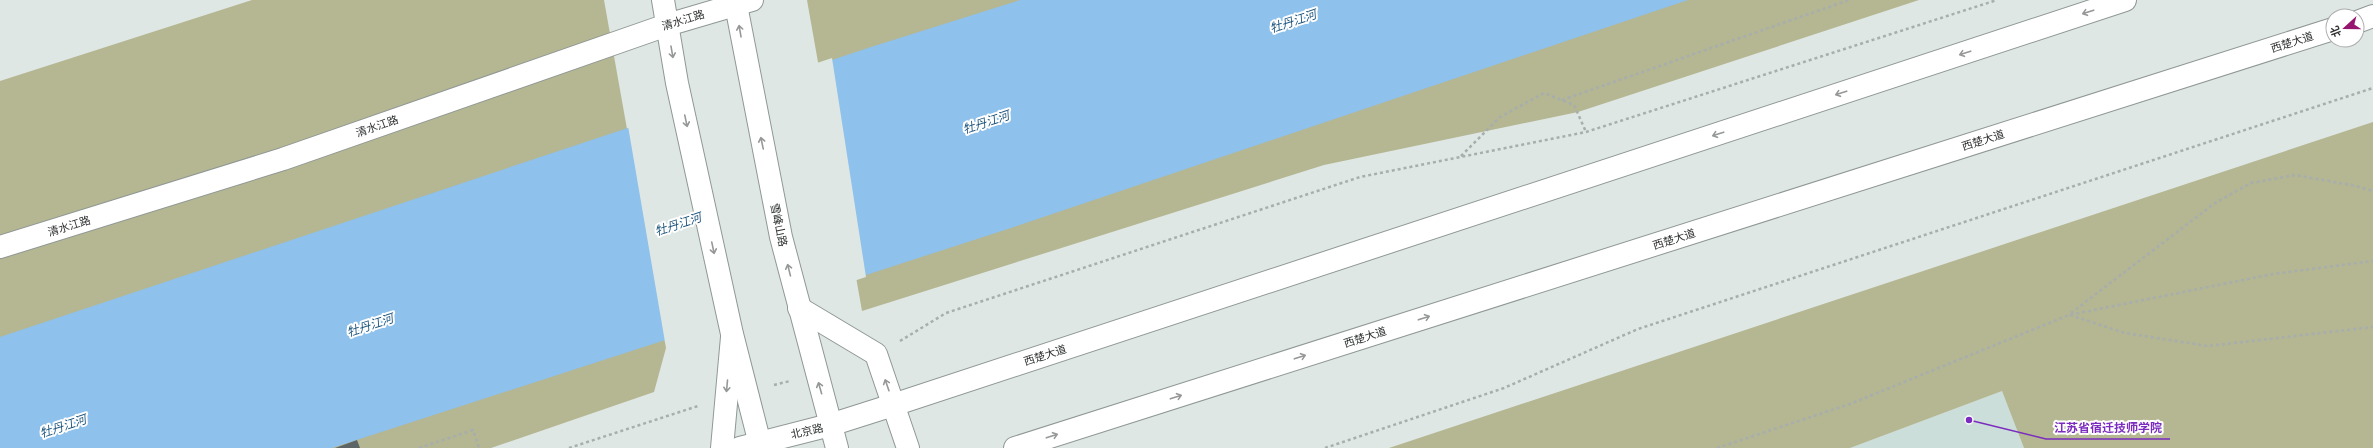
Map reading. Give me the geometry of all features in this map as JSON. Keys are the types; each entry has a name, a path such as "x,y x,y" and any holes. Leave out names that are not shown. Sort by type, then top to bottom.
{"main road":[{"path":"662,0 677,83 732,334 737,395 754,446"},
{"name":"西楚大道","path":"830,425 2125,0"},
{"name":"清水江路","path":"0,247 283,159 667,25 741,2"},
{"name":"雪峰山路","path":"741,2 746,62 781,236 816,374 837,448"},
{"name":"西楚大道","path":"1015,448 2325,32"},
{"path":"799,308 876,354 908,448"},
{"path":"722,448 737,395"},
{"name":"北京路","path":"754,446 830,425"}],"path":[{"path":"1562,100 1849,0"},
{"path":"876,354 946,313 1360,177 1586,132 1997,0"},
{"path":"1325,448 1504,388 1638,329 2373,88"},
{"path":"1460,158 1500,117 1544,93 1574,105 1586,132"},
{"path":"2069,315 2215,203 2251,183 2295,175 2356,186 2373,191"},
{"path":"1717,448 1850,404 2069,315 2273,274 2373,261"},
{"path":"2069,315 2125,333 2208,346 2373,327"},
{"path":"569,448 737,395 816,374"},
{"path":"419,448 473,430 479,448"}],"shaded area":[{"path":"2002,391 2024,448 1850,448"}],"green space":[{"path":"252,0 604,0 666,348 654,392 491,448 0,448 0,81"},
{"path":"807,0 1919,0 1578,112 1324,165 862,311"},
{"path":"2373,122 2373,448 2024,448 2002,391 1850,448 1389,448"}],"water":[{"name":"牡丹江河","path":"1020,0 1688,0 1011,228 332,448 0,448 0,337 871,47"}],"pier":[{"path":"832,58 866,277 665,342 628,126"}],"building":[{"path":"357,440 360,448 335,448"}],"place":[{"name":"江苏省宿迁技师学院","path":"1969,420"}]}
